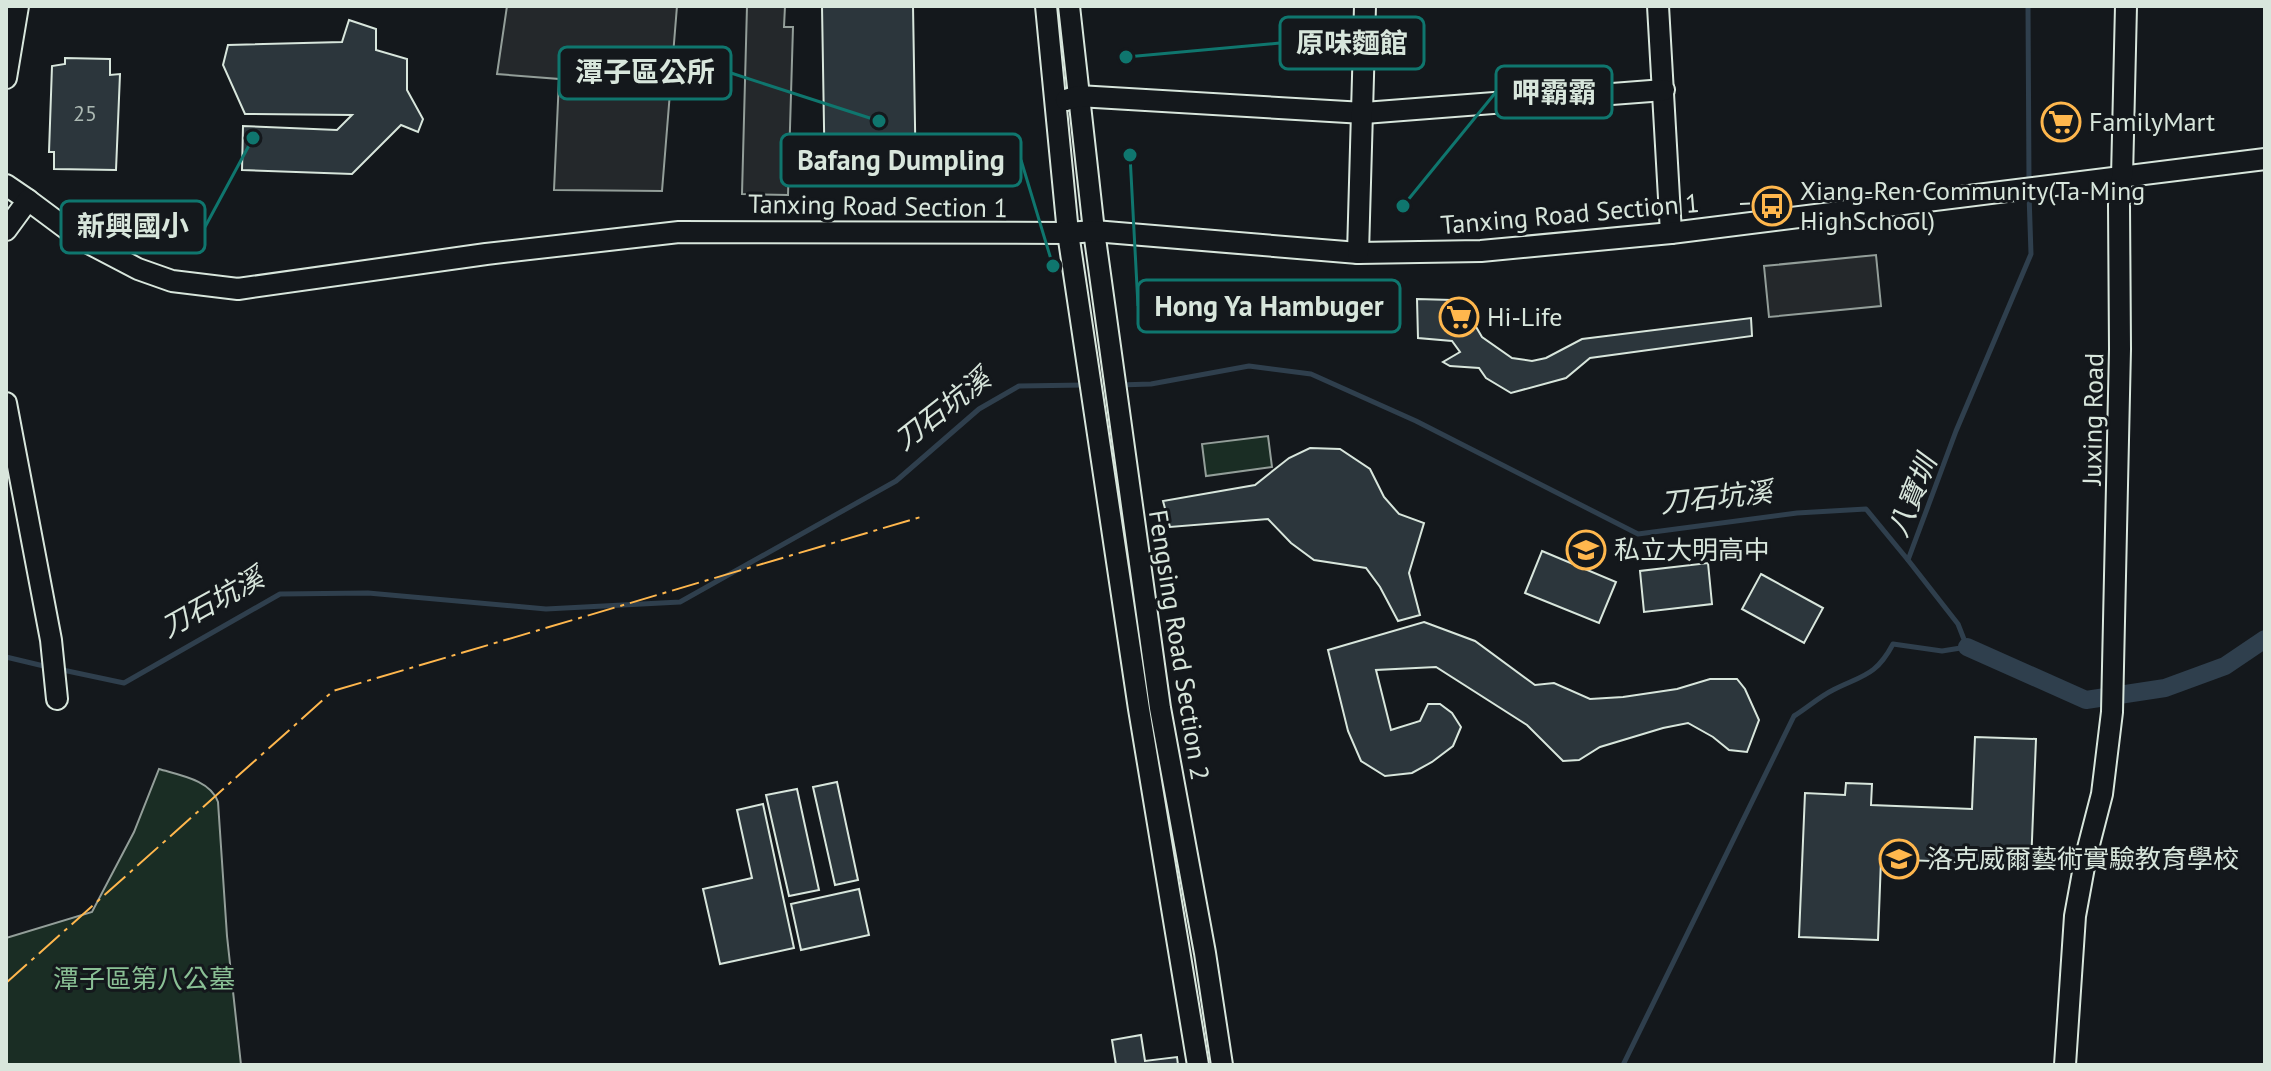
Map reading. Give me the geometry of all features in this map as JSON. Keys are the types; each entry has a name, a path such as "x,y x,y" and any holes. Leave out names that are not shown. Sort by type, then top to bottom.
{"street":[{"path":"6,78 18,6"},
{"name":"Fengsing Road Section 2","path":"1046,6 1068,233 1142,725 1198,1065"},
{"name":"Fengsing Road Section 2","path":"1069,6 1094,231 1160,708 1205,953 1222,1065"},
{"path":"1358,253 1365,6"},
{"path":"1658,6 1671,233"},
{"name":"Juxing Road","path":"2065,1065 2075,916 2102,794 2112,712 2120,349 2119,205 2126,6"},
{"path":"1054,104 1078,96 1364,113 1664,90"},
{"name":"Tanxing Road Section 1","path":"6,185 79,238 138,269 172,281 238,289 486,254 679,232 1094,231 1358,253 1481,251 1671,233 2265,159"},
{"path":"6,230 28,200"},
{"path":"6,403 51,640 57,699"}],"green space":[{"path":"1268,436 1272,467 1206,476 1202,444"},
{"name":"潭子區第八公墓","path":"159,769 202,783 218,802 227,936 241,1065 6,1065 6,938 92,912 134,832"}],"shaded area":[{"path":"507,6 677,6 662,191 554,190 559,79 497,74"},
{"path":"747,6 785,6 784,27 793,27 788,195 742,194"},
{"path":"1876,255 1881,306 1769,317 1764,266"}],"building":[{"path":"822,6 913,6 916,184 825,186"},
{"path":"349,20 376,29 376,50 407,59 407,90 423,119 418,132 401,125 352,174 242,170 243,126 337,130 352,115 245,114 223,65 228,45 342,42"},
{"path":"65,58 110,59 110,75 120,74 116,170 54,169 54,152 49,152 52,66 65,64"},
{"path":"1417,299 1452,300 1469,315 1482,337 1512,358 1532,361 1546,358 1582,339 1751,318 1752,336 1590,358 1566,378 1511,393 1486,378 1479,368 1450,366 1443,362 1460,352 1452,341 1418,338"},
{"path":"1310,448 1340,449 1370,469 1384,497 1399,514 1424,523 1409,573 1420,615 1398,621 1366,568 1314,560 1291,543 1268,519 1170,527 1163,501 1255,485 1289,458"},
{"path":"1542,551 1616,582 1599,623 1525,593"},
{"path":"1708,563 1712,604 1644,612 1640,571"},
{"path":"1761,574 1823,608 1804,643 1742,609"},
{"path":"1424,622 1475,641 1535,685 1554,683 1590,699 1677,689 1710,679 1737,679 1759,720 1747,752 1729,750 1688,723 1600,747 1579,760 1563,761 1527,725 1436,667 1376,670 1391,730 1420,721 1428,704 1440,704 1452,713 1461,727 1453,746 1432,762 1412,773 1385,776 1361,761 1348,731 1328,650"},
{"path":"1975,737 2036,739 2031,865 1881,859 1878,940 1799,937 1805,793 1845,795 1846,783 1872,784 1871,805 1972,809"},
{"path":"837,782 858,880 835,885 813,787"},
{"path":"797,789 819,890 789,896 766,795"},
{"path":"763,804 794,948 720,964 703,889 752,878 737,810"},
{"path":"859,889 869,935 801,950 791,904"},
{"path":"1141,1035 1145,1061 1177,1057 1178,1065 1116,1065 1112,1040"}],"waterway":[{"name":"八寶圳","path":"2028,6 2029,184"},
{"name":"八寶圳","path":"1623,1065 1794,716 1828,693 1874,669 1893,644 1942,651 1967,647 1958,624 1908,560 1956,431 2031,254 2029,194"},
{"name":"刀石坑溪","path":"1119,385 1151,384 1249,366 1311,374 1416,421 1638,534 1797,513 1866,509 1908,560"},
{"name":"刀石坑溪","path":"58,669 124,683 280,594 368,593 546,609 680,602 896,481 979,409 1019,386 1085,385"},
{"name":"刀石坑溪","path":"1967,647 2086,700 2165,688 2225,666 2265,639"},
{"name":"刀石坑溪","path":"6,657 48,667"}],"fence":[{"path":"1740,204 1760,203"}],"power":[{"path":"6,983 333,691 924,516"}],"place":[{"name":"原味麵館","path":"1126,57"},
{"name":"潭子區公所","path":"879,121"},
{"name":"FamilyMart","path":"2061,122"},
{"name":"新興國小","path":"253,138"},
{"name":"Hong Ya Hambuger","path":"1130,155"},
{"name":"呷霸霸","path":"1403,206"},
{"name":"Xiang-Ren Community(Ta-Ming HighSchool)","path":"1772,206"},
{"name":"Bafang Dumpling","path":"1053,266"},
{"name":"Hi-Life","path":"1459,317"},
{"name":"私立大明高中","path":"1586,550"},
{"name":"洛克威爾藝術實驗教育學校","path":"1899,859"}]}
